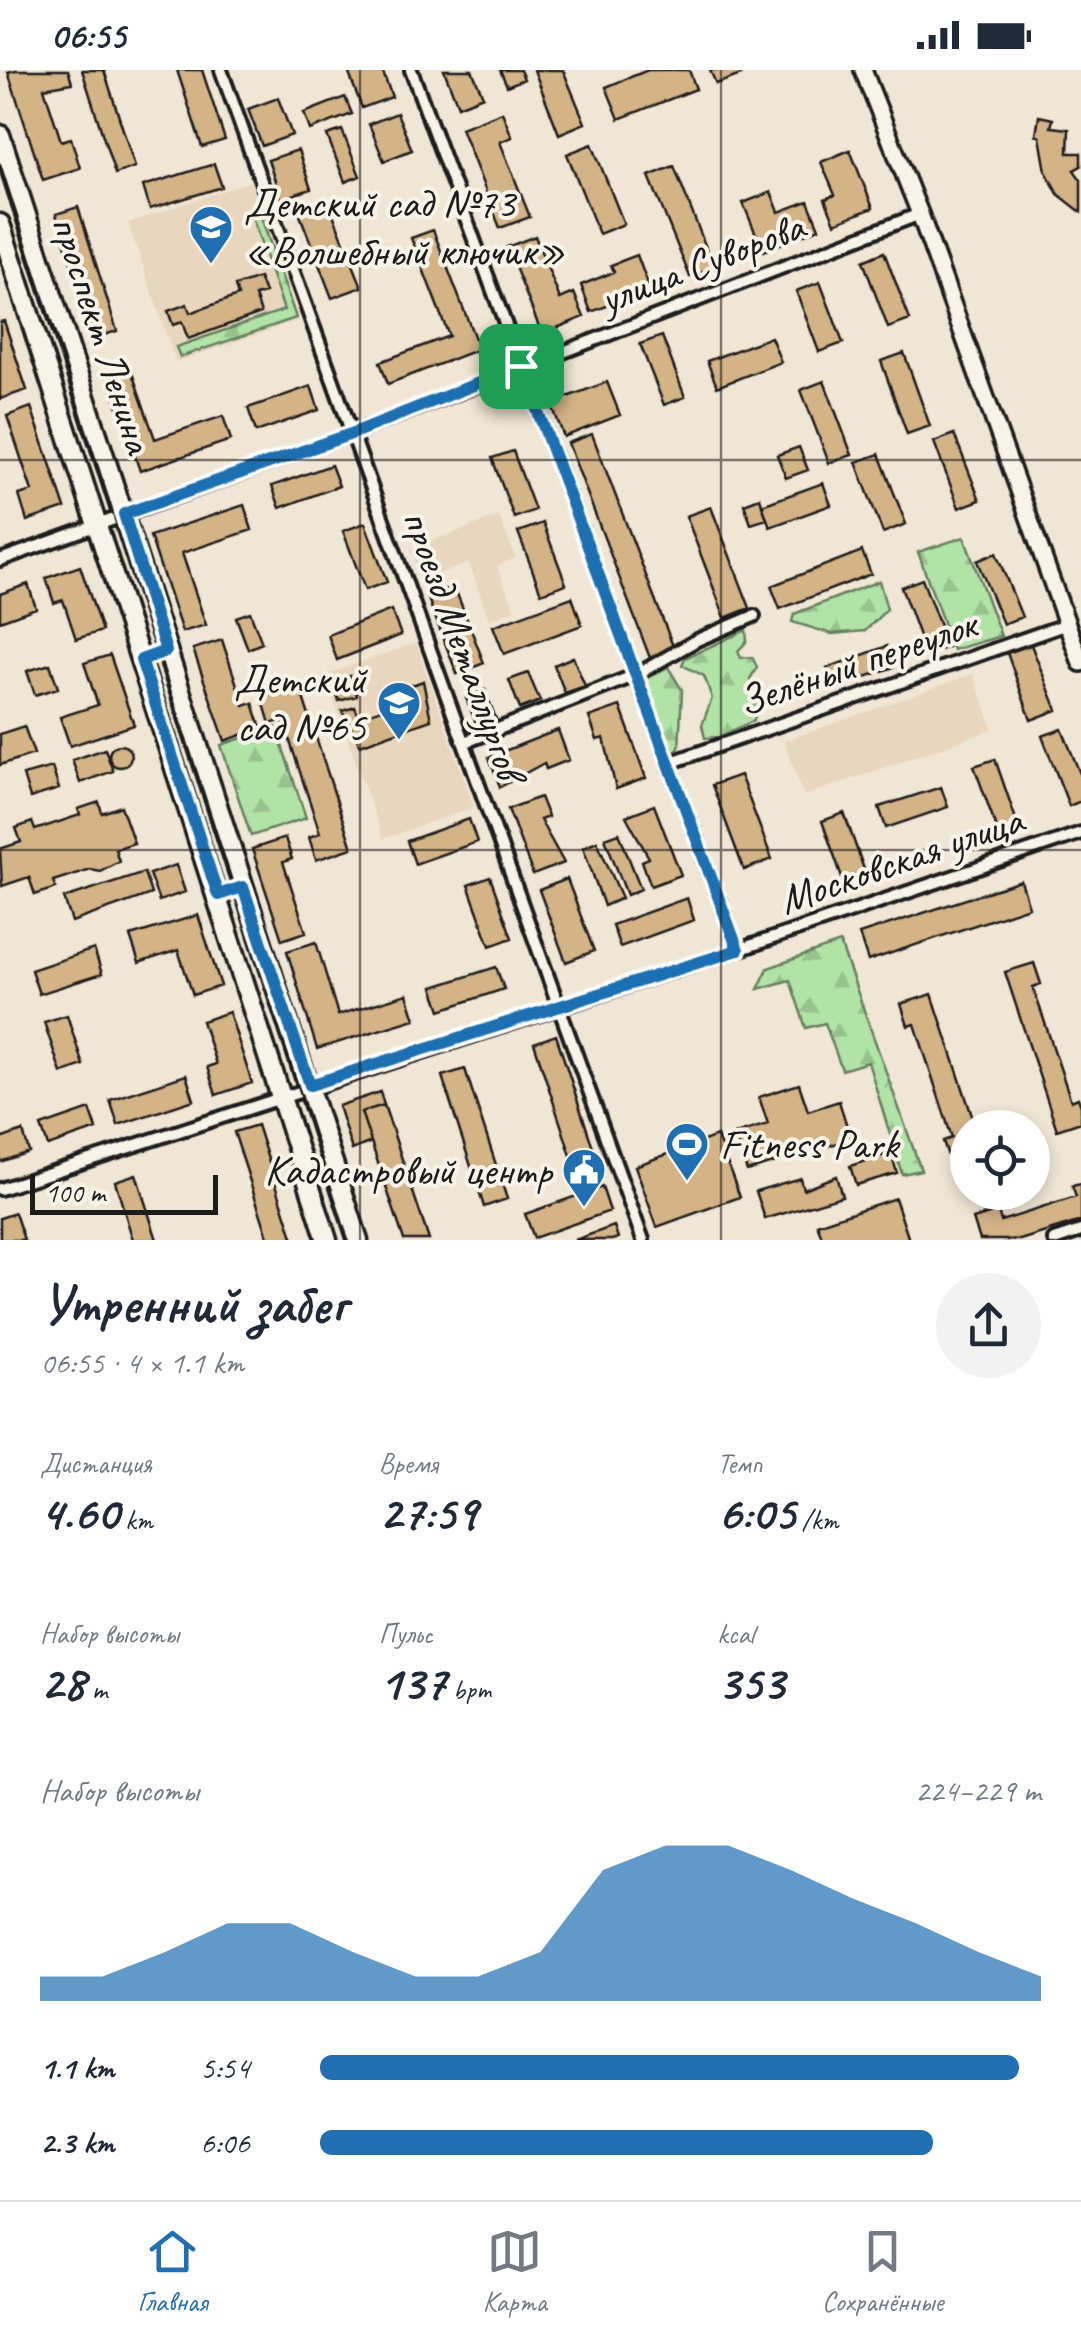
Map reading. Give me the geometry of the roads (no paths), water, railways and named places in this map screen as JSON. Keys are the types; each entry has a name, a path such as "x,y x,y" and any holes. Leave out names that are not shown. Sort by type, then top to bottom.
{"main road":[{"path":"864,70 920,214 1081,663"},
{"name":"проспект Ленина","path":"2,146 358,1240"},
{"name":"проспект Ленина","path":"0,224 327,1240"}],"street":[{"name":"проезд Металлургов","path":"221,70 643,1240"},
{"path":"410,70 738,950"},
{"name":"улица Суворова","path":"0,560 351,434 920,214"},
{"path":"53,384 78,377"},
{"name":"Зелёный переулок","path":"465,742 636,675 697,640 754,616"},
{"path":"132,632 157,624"},
{"name":"Зелёный переулок","path":"669,763 1067,624"},
{"path":"141,660 166,651"},
{"path":"160,719 186,712"},
{"path":"176,767 201,758"},
{"name":"Московская улица","path":"0,1189 310,1085 738,950 1081,833"},
{"path":"202,850 228,842"},
{"path":"218,895 243,887"},
{"path":"1054,1240 1081,1231"}],"tram line":[{"path":"0,164 348,1240"}],"place":[{"name":"Детский сад №73 «Волшебный ключик»","path":"211,265"},
{"name":"Детский сад №65","path":"399,741"},
{"name":"Fitness Park","path":"687,1182"},
{"name":"Кадастровый центр","path":"584,1208"}]}
